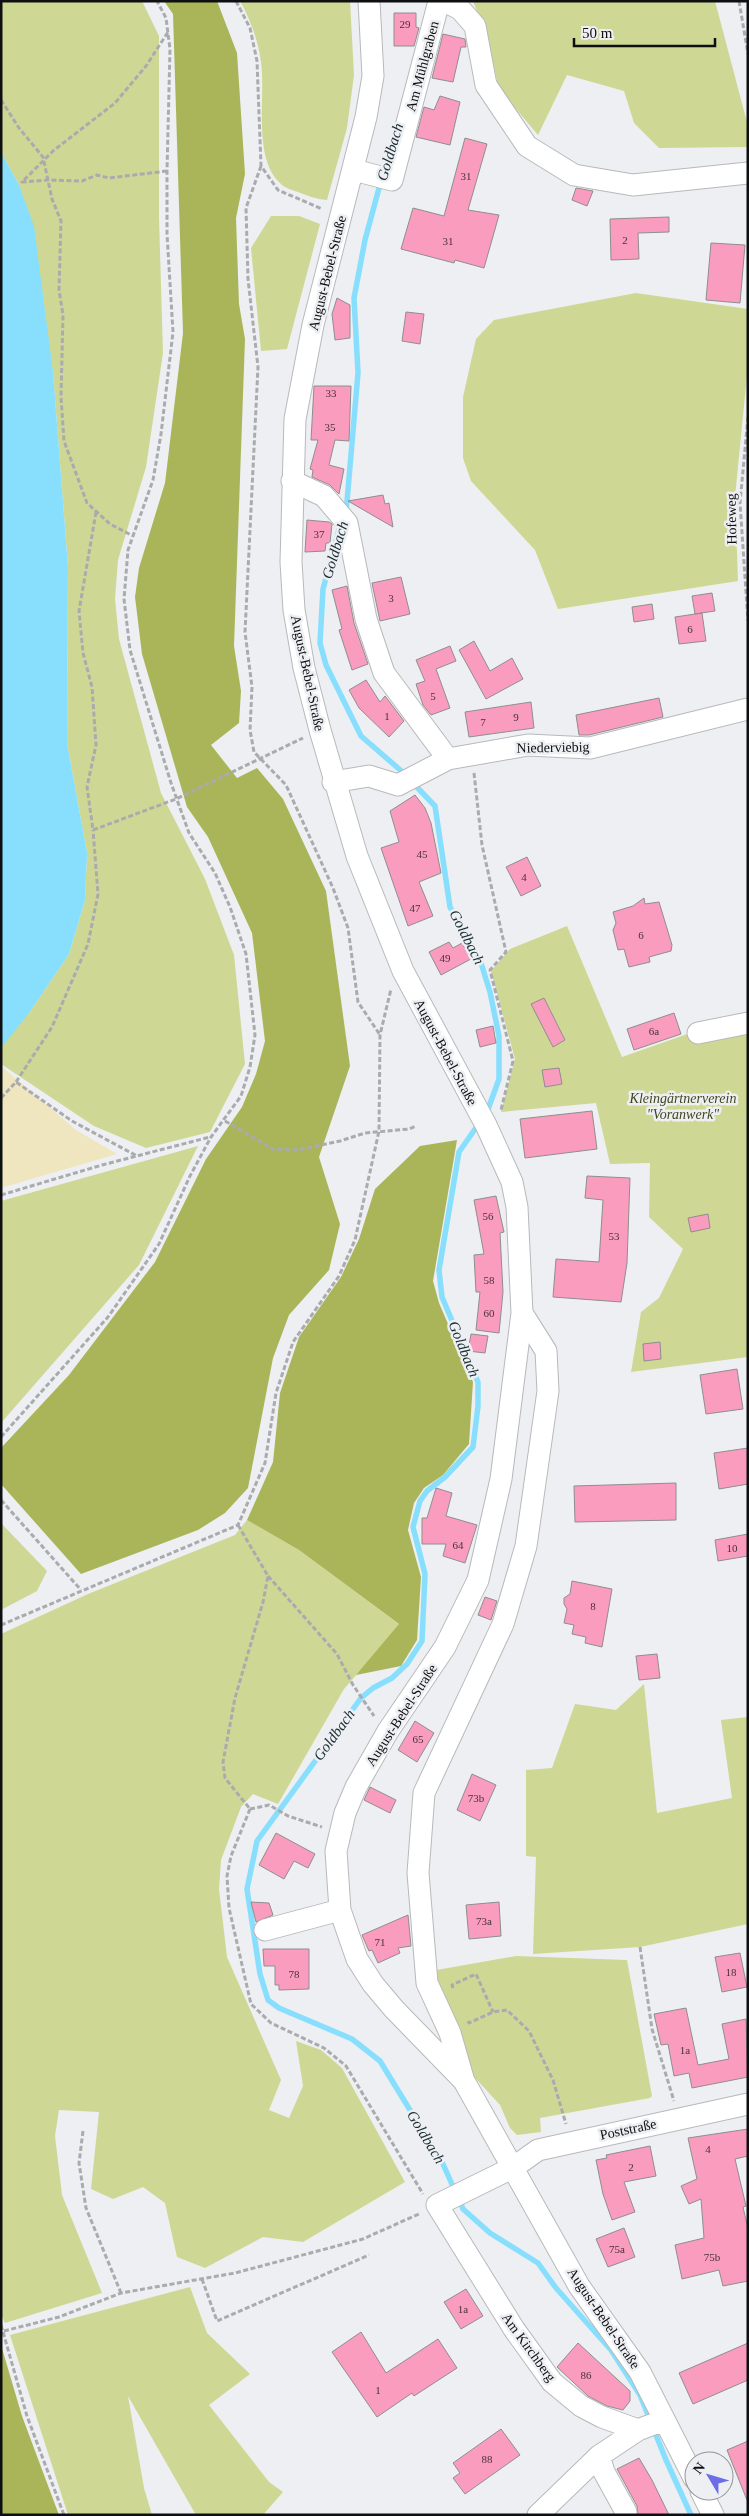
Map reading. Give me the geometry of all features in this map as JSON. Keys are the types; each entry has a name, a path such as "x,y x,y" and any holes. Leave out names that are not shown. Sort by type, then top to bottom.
{"street":[{"name":"August-Bebel-Straße","path":"369,1 373,76 361,172 341,217 300,384 292,481 291,562 294,610 302,660 333,782 357,856 403,971 484,1123 512,1182 517,1207 522,1313 501,1479 478,1580 445,1648 388,1731 356,1787 344,1813 336,1851 340,1910 357,1959 373,1984 394,2009 464,2081"},
{"name":"Am Mühlgraben","path":"361,172 392,180 439,1"},
{"path":"444,1 460,9 475,26 486,85 527,146 574,175 633,185 748,173"},
{"path":"292,481 324,496 333,504 347,523 366,619 384,673 448,759"},
{"name":"Niederviebig","path":"333,782 369,776 398,785 448,759 528,745 590,748 748,709"},
{"path":"698,1033 748,1023"},
{"name":"August-Bebel-Straße","path":"522,1313 546,1351 548,1391 526,1546 503,1624 424,1793 418,1873 427,1983 450,2033 464,2081 514,2167 579,2286 640,2372 684,2459"},
{"path":"265,1930 340,1910"},
{"name":"Poststraße","path":"514,2167 538,2150 572,2141 748,2104"},
{"path":"437,2205 514,2167"},
{"name":"Am Kirchberg","path":"437,2205 514,2329 552,2382 581,2406 602,2417 641,2429"},
{"path":"538,2515 599,2456 641,2429 664,2420"},
{"path":"599,2456 604,2472 626,2512"},
{"path":"706,2501 713,2515"}],"path":[{"path":"1,1437 108,1317 159,1244 190,1176 211,1137 225,1121 241,1096 250,1067 255,1035 246,954 215,873 189,833 176,799 130,650 124,599 128,550 153,480 174,332 167,234 166,171 170,49 166,18 156,1"},
{"path":"236,1 250,28 256,61 261,166 278,190 341,217"},
{"path":"739,1 748,54"},
{"path":"166,171 109,178 98,175 82,181 48,180 22,182 53,151 115,103 146,66 168,32"},
{"path":"1,100 19,128 43,156 52,199 61,221 59,290 63,315 61,397 64,441 87,503 110,524 133,536"},
{"name":"Hofeweg","path":"748,417 740,503 748,621"},
{"path":"1,1098 16,1082 52,1028 88,944 98,894 93,830 86,787 96,745 93,697 83,653 79,611 96,512"},
{"path":"93,830 176,799 320,730"},
{"path":"475,755 474,777 482,846 506,952 490,970 513,1061 499,1116 484,1123"},
{"path":"1,1625 238,1525 265,1464 276,1393 293,1342 339,1276 355,1240 379,1131 380,1035 390,991 403,971"},
{"path":"16,1082 72,1121 138,1156"},
{"path":"225,1121 273,1149 298,1150 379,1131 409,1129 416,1126"},
{"path":"1,1195 211,1137"},
{"path":"1,1500 81,1590"},
{"path":"238,1525 268,1576 337,1654 366,1705"},
{"path":"250,1809 225,1778 223,1762 235,1698 263,1602 268,1576"},
{"path":"250,1809 269,1805 288,1816 340,1834"},
{"path":"250,1809 231,1856 227,1876 229,1908 251,2004 270,2023 324,2048 346,2066 426,2198 437,2205"},
{"path":"640,1947 652,2029 680,2118"},
{"path":"455,1993 452,1985 476,1974 492,2012"},
{"path":"465,2015 469,2023 492,2012 507,2010 529,2031 553,2080 572,2141"},
{"path":"83,2131 79,2163 86,2208 121,2293"},
{"path":"4,2331 59,2317 121,2293 235,2273 364,2239 437,2205"},
{"path":"202,2279 217,2320 369,2255"},
{"path":"1,2325 27,2416 64,2515"}],"green space":[{"path":"1,1 142,1 159,36 159,218 163,353 146,467 118,560 115,599 119,639 161,793 205,879 234,955 245,1064 210,1132 146,1148 94,1126 1,1064 1,1048 6,1039 29,1013 69,954 85,900 87,853 67,743 68,567 53,372 19,185 1,152"},
{"path":"164,1 217,1 237,53 245,174 236,218 239,304 245,339 234,646 241,691 239,723 211,745 237,778 257,768 283,799 326,891 350,1066 319,1157 340,1224 329,1270 289,1315 273,1358 248,1488 225,1513 198,1530 81,1574 1,1484 1,1448 69,1375 155,1262 206,1159 242,1107 256,1074 265,1041 252,933 208,837 187,807 142,654 135,597 139,568 165,483 183,333 173,14"},
{"path":"240,1 350,1 354,75 347,128 327,200 287,188 272,173 266,159 263,144 260,54 254,31"},
{"path":"473,1 715,1 748,126 748,147 659,148 634,123 624,91 567,75 538,135 499,89 487,38"},
{"path":"271,216 299,216 320,224 287,349 261,351 251,248"},
{"path":"636,293 748,309 748,365 735,497 738,581 558,609 535,550 471,481 463,458 463,397 476,339 494,320"},
{"name":"Kleingärtnerverein \"Voranwerk\"","path":"567,926 622,1057 710,1026 748,1025 748,1357 631,1372 641,1312 659,1298 683,1249 649,1217 650,1163 610,1164 596,1103 501,1112 515,1059 491,971 510,949"},
{"path":"457,1140 433,1281 439,1303 473,1382 469,1444 443,1475 424,1488 414,1503 408,1530 421,1577 417,1640 401,1666 356,1675 399,1624 299,1550 247,1520 273,1462 280,1393 299,1337 341,1277 359,1239 375,1189 420,1146"},
{"path":"198,1146 139,1265 1,1423 1,1201"},
{"path":"247,1520 299,1550 400,1625 344,1689 278,1804 253,1794 241,1807 221,1860 219,1889 227,1957 281,2080 269,2110 289,2118 303,2086 296,2041 321,2050 342,2068 405,2182 303,2242 263,2237 205,2268 177,2257 165,2203 143,2187 113,2199 91,2189 99,2112 59,2110 55,2136 62,2195 102,2293 5,2323 1,2314 1,1634 88,1594 235,1535"},
{"path":"1,1523 47,1571 37,1591 1,1610"},
{"path":"644,1684 657,1813 732,1798 721,1720 748,1717 748,1924 640,1947 533,1954 536,1857 526,1856 526,1770 552,1768 575,1704 616,1710"},
{"path":"516,1956 627,1960 652,2096 650,2098 540,2118 541,2132 517,2135 510,2128 500,2105 466,2068 465,2045 450,2024 431,1971"},
{"path":"190,2287 207,2333 250,2374 209,2405 269,2482 283,2492 263,2515 196,2515 128,2396 144,2488 152,2515 68,2515 10,2335"},
{"path":"1,2345 22,2416 59,2515 1,2515"}],"sand":[{"path":"1,1066 76,1130 117,1154 1,1188"}],"water":[{"path":"1,152 19,185 34,226 53,372 68,567 67,743 87,853 85,900 69,954 29,1013 1,1048"}],"building":[{"path":"394,13 416,13 416,27 419,28 414,46 394,46"},
{"path":"443,34 465,39 466,47 461,47 453,82 432,78"},
{"path":"440,96 460,102 450,145 416,137 424,107 434,110"},
{"path":"465,138 487,144 468,210 499,215 484,268 455,260 454,263 401,249 413,208 444,216"},
{"path":"576,188 593,191 587,206 572,200"},
{"path":"669,217 669,232 638,233 639,259 611,260 610,219"},
{"path":"711,243 745,245 740,303 706,300"},
{"path":"337,298 350,305 350,338 335,340 332,314"},
{"path":"406,312 424,314 420,344 402,341"},
{"path":"314,386 351,386 349,441 335,440 329,465 344,469 339,494 330,485 312,477 313,470 310,469 318,440 311,440"},
{"path":"383,495 385,504 389,503 393,527 348,501"},
{"path":"307,520 329,522 332,524 330,543 326,543 325,551 305,552"},
{"path":"401,577 410,614 380,621 372,583"},
{"path":"347,586 354,623 368,664 352,670 339,630 342,629 332,590"},
{"path":"712,593 715,611 695,614 692,596"},
{"path":"652,604 654,619 634,622 632,607"},
{"path":"702,613 706,641 679,644 675,617"},
{"path":"474,641 490,671 512,658 523,679 486,699 459,650"},
{"path":"450,646 456,661 436,669 450,708 431,715 423,705 416,684 425,681 416,660"},
{"path":"366,680 380,702 385,696 404,721 389,737 359,708 349,690"},
{"path":"659,698 663,717 589,735 579,735 576,715"},
{"path":"531,702 534,728 469,737 465,712"},
{"path":"415,795 425,808 431,823 441,873 419,882 433,916 408,926 381,848 399,842 390,811"},
{"path":"527,857 541,886 521,896 506,867"},
{"path":"644,898 645,904 659,902 672,945 671,951 649,957 650,962 629,967 624,949 618,950 613,930 616,923 613,912 633,906"},
{"path":"449,942 453,948 462,943 471,959 441,975 429,952"},
{"path":"544,998 565,1040 553,1047 531,1004"},
{"path":"674,1013 681,1034 634,1050 627,1029"},
{"path":"493,1026 496,1043 480,1047 476,1030"},
{"path":"559,1068 562,1084 545,1087 542,1070"},
{"path":"592,1111 597,1149 525,1158 520,1119"},
{"path":"587,1176 630,1178 627,1263 621,1302 553,1297 556,1259 599,1262 603,1200 585,1198"},
{"path":"496,1196 504,1232 500,1233 503,1292 499,1333 476,1330 480,1292 476,1292 474,1255 484,1254 474,1200"},
{"path":"708,1214 710,1228 691,1232 688,1218"},
{"path":"471,1334 488,1336 485,1353 468,1351"},
{"path":"660,1342 661,1359 644,1361 643,1344"},
{"path":"737,1369 743,1409 706,1414 700,1375"},
{"path":"748,1448 748,1484 719,1489 714,1453"},
{"path":"676,1483 676,1520 575,1522 574,1486"},
{"path":"436,1488 452,1493 446,1516 477,1525 465,1563 443,1556 446,1544 422,1544 422,1518 427,1518"},
{"path":"748,1534 748,1556 718,1561 715,1540"},
{"path":"572,1581 612,1589 602,1647 585,1643 586,1637 572,1634 574,1625 564,1623 567,1609 564,1604 564,1598 570,1594"},
{"path":"485,1597 497,1601 491,1620 478,1615"},
{"path":"657,1654 660,1678 639,1680 636,1656"},
{"path":"415,1721 434,1733 417,1762 398,1750"},
{"path":"472,1774 496,1785 480,1821 457,1810"},
{"path":"370,1787 396,1800 390,1813 364,1800"},
{"path":"276,1833 315,1854 308,1868 294,1861 284,1879 259,1865"},
{"path":"251,1902 269,1903 273,1915 256,1922"},
{"path":"499,1902 501,1936 469,1939 466,1905"},
{"path":"408,1915 411,1946 398,1948 400,1953 378,1963 372,1950 369,1951 362,1935"},
{"path":"263,1949 309,1949 309,1989 279,1990 279,1985 275,1985 275,1966 264,1966"},
{"path":"740,1953 747,1987 722,1992 715,1957"},
{"path":"686,2008 698,2065 729,2059 722,2024 746,2019 748,2077 692,2088 689,2073 674,2076 668,2044 661,2045 654,2014"},
{"path":"748,2129 748,2156 735,2159 746,2206 743,2207 748,2229 748,2281 723,2286 719,2270 682,2279 675,2245 704,2238 701,2199 689,2204 681,2186 697,2179 688,2138"},
{"path":"650,2146 656,2176 624,2182 635,2212 612,2220 603,2194 596,2160 607,2158 606,2155"},
{"path":"624,2228 635,2257 608,2267 596,2239"},
{"path":"466,2289 483,2316 461,2329 444,2302"},
{"path":"361,2332 386,2373 438,2339 457,2368 414,2396 412,2393 377,2417 332,2352"},
{"path":"578,2343 630,2391 630,2401 623,2410 607,2406 588,2396 557,2367"},
{"path":"748,2343 748,2380 693,2404 679,2373"},
{"path":"501,2429 520,2455 465,2494 453,2478 460,2473 453,2463"},
{"path":"748,2441 748,2500 734,2468 734,2451 727,2450"},
{"path":"639,2458 669,2515 638,2515 637,2506 617,2469"}],"waterway":[{"name":"Goldbach","path":"346,513 358,373 354,298 365,240 388,155"},
{"name":"Goldbach","path":"340,526 323,589 320,643 326,665 361,736 406,775"},
{"name":"Goldbach","path":"412,782 435,806 450,907 481,963 490,992 499,1036 499,1079 487,1112"},
{"name":"Goldbach","path":"455,2191 443,2164 380,2061 352,2039 279,2008 268,2000 260,1974 247,1889 257,1841 361,1698 373,1688 392,1678 407,1664 422,1641 425,1574 413,1527 420,1501 427,1491 445,1477 473,1447 478,1406 478,1382 442,1297 439,1270 459,1152 480,1122"},
{"name":"Goldbach","path":"459,2199 463,2209 490,2233 538,2263 556,2288 611,2350 640,2395 691,2515"}]}
